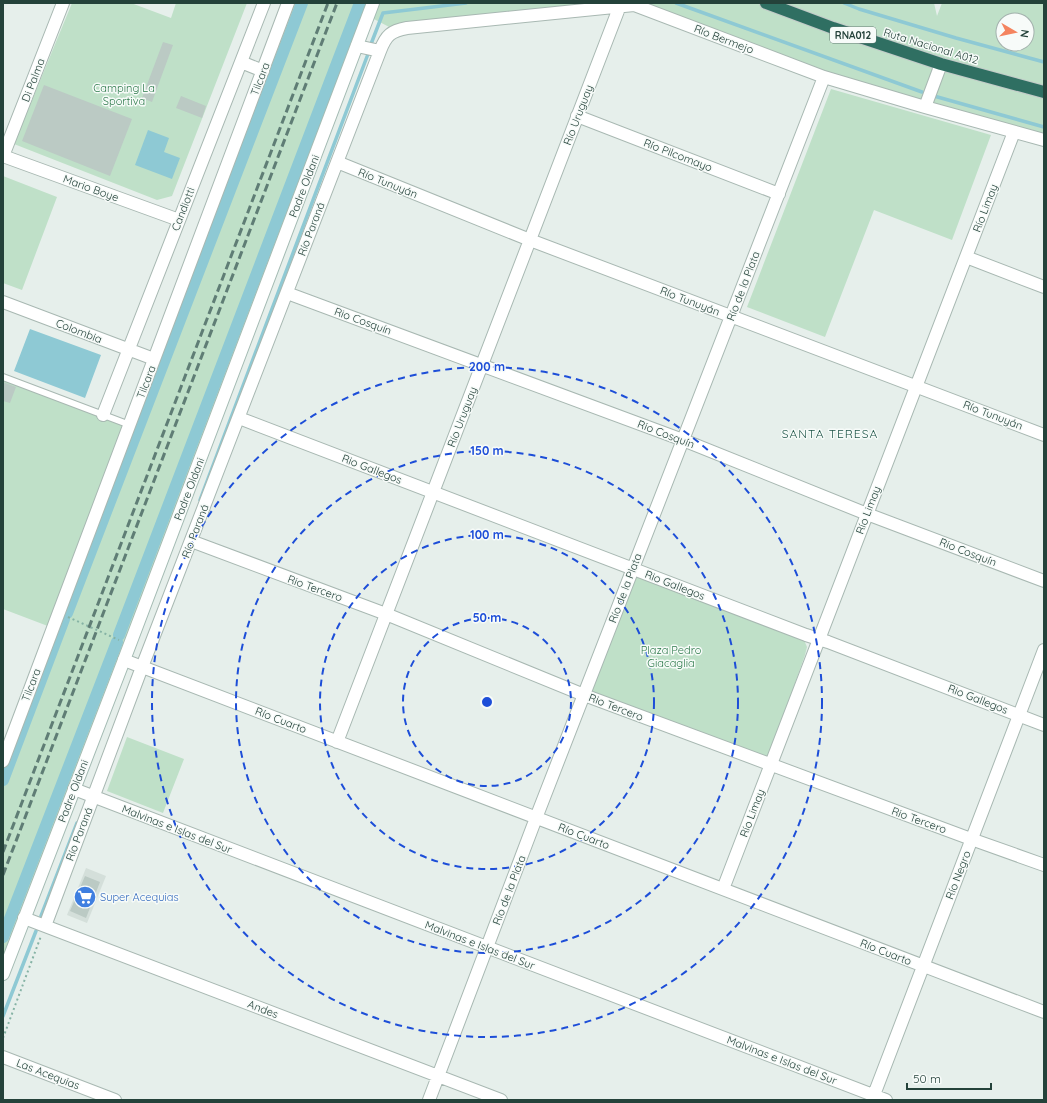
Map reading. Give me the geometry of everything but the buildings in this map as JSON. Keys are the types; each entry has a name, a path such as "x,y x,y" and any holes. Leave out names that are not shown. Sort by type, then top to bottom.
{"highway":[{"name":"Ruta Nacional A012","path":"766,3 833,28 941,64 1044,92"}],"street":[{"name":"Di Palma","path":"3,156 63,3"},
{"name":"Candiotti","path":"103,415 264,3"},
{"name":"Tilcara","path":"3,761 8,733 58,613 288,3"},
{"name":"Padre Oldani","path":"3,974 124,660 373,3"},
{"name":"Río Bermejo","path":"396,30 620,5 634,5 824,77 1044,140"},
{"name":"Río Uruguay","path":"337,742 620,5"},
{"name":"Río Paraná","path":"45,926 142,667 384,40 396,30"},
{"path":"357,46 380,51"},
{"path":"241,62 263,71"},
{"path":"925,107 941,64"},
{"name":"Río de la Plata","path":"429,1100 536,818 824,77"},
{"name":"Río Pilcomayo","path":"578,116 778,194"},
{"name":"Río Limay","path":"723,889 1014,132"},
{"name":"Mario Boye","path":"3,156 179,220"},
{"name":"Río Tunuyán","path":"337,162 530,240 1044,435"},
{"path":"966,257 1044,287"},
{"name":"Rio Cosquín","path":"287,293 683,440 867,514 1044,581"},
{"name":"Colombia","path":"3,302 154,359"},
{"name":"Rio Gallegos","path":"239,418 1044,725"},
{"name":"Rio Tercero","path":"190,542 386,614 584,695 1044,866"},
{"name":"Río Negro","path":"873,1098 1044,650"},
{"name":"Río Cuarto","path":"124,660 1044,1012"},
{"name":"Malvinas e Islas del Sur","path":"74,789 487,947 873,1098 886,1100"},
{"name":"Andes","path":"24,918 501,1100"},
{"name":"Las Acequias","path":"3,1057 115,1100"}],"lane":[{"path":"3,377 130,425"}],"path":[{"path":"58,613 129,645"},
{"path":"3,1038 45,926"}],"shaded area":[{"path":"86,868 106,876 87,923 67,915"}],"green space":[{"name":"Camping La Sportiva","path":"72,3 131,3 171,18 176,3 247,3 172,196 157,200 14,144"},
{"path":"288,3 934,3 937,16 942,3 1044,3 1044,140 925,107 634,5 395,30 368,16 3,974 3,761 53,628 3,609 3,377 129,425"},
{"path":"831,89 991,135 952,240 874,210 825,337 747,307"},
{"path":"3,176 57,197 22,290 3,283"},
{"name":"Plaza Pedro Giacaglia","path":"636,575 804,640 807,647 805,655 770,754 764,758 593,694 590,689"},
{"path":"127,737 184,759 163,813 107,791"}],"water":[{"path":"148,130 169,138 164,152 180,158 172,179 135,165"},
{"path":"30,329 101,355 85,398 14,371"}],"waterway":[{"path":"67,613 302,3"},
{"path":"119,635 360,3"},
{"path":"371,44 383,13 466,3"},
{"path":"676,3 922,92"},
{"path":"844,3 859,9 956,38 1044,62"},
{"path":"200,500 368,54"},
{"path":"934,96 1044,127"},
{"path":"3,780 64,619"},
{"path":"3,937 117,642"},
{"path":"41,916 77,823"},
{"path":"3,1016 36,931"}],"railway":[{"path":"3,852 328,3"},
{"path":"3,875 337,3"}],"place":[{"name":"Super Acequias","path":"85,897"}],"district":[{"name":"SANTA TERESA","path":"830,433"}]}
